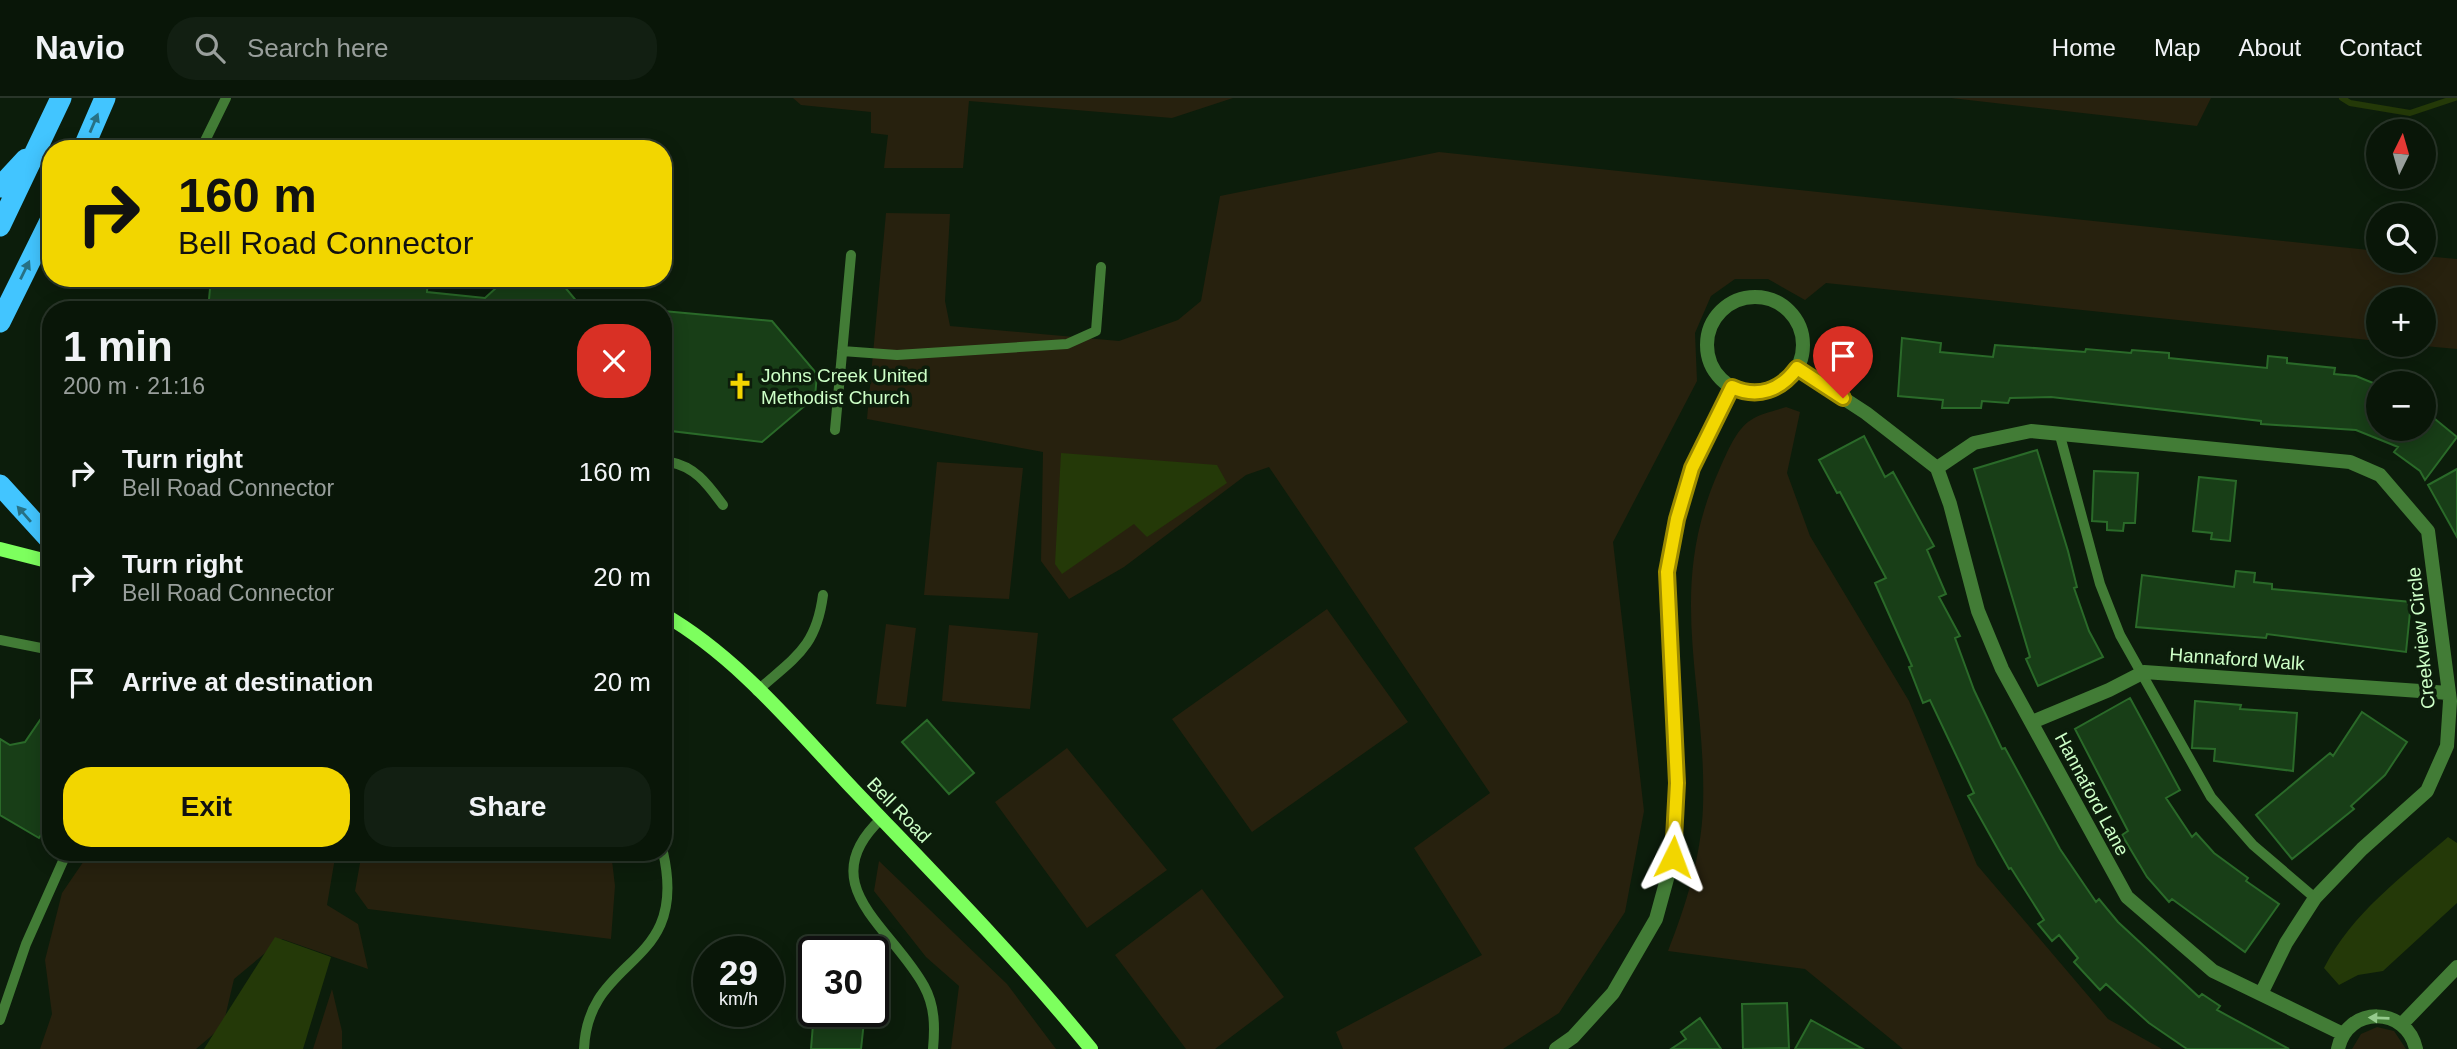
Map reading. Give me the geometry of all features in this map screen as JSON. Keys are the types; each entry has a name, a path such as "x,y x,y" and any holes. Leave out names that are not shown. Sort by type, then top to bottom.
{"highway":[{"path":"0,226 61,98"},
{"path":"87,140 105,98"},
{"path":"0,187 39,145"},
{"path":"0,322 42,237"},
{"path":"0,485 42,531"}],"street":[{"path":"1745,298 1772,300 1794,317 1803,342 1797,368 1790,377 1771,390 1749,393 1732,387 1712,367 1708,357 1708,334 1721,311 1745,298"},
{"path":"1797,368 1866,413 1937,468"},
{"path":"1556,1049 1573,1037 1613,993 1656,919 1673,857 1677,783 1667,572 1677,519 1692,468 1732,387"},
{"name":"Creekview Circle","path":"1937,468 1974,443 2031,431 2350,462 2380,475 2428,531 2449,693 2446,746 2427,791 2362,849 2315,898 2286,943 2261,994"},
{"name":"Hannaford Lane","path":"1937,468 1950,504 1978,611 2003,669 2127,897 2213,971 2343,1034"},
{"path":"0,549 42,560"},
{"name":"Bell Road","path":"672,620 702,640 757,691 1035,980 1091,1049"},
{"name":"Hannaford Walk","path":"2032,722 2109,690 2141,673 2449,693"},
{"path":"2402,1024 2457,967"},
{"path":"2338,1049 2343,1034 2352,1024 2377,1015 2402,1024 2411,1034 2416,1049"}],"lane":[{"path":"206,140 226,98"},
{"path":"835,430 851,255"},
{"path":"842,351 897,355 1067,344 1096,331 1101,267"},
{"path":"2059,432 2100,584 2120,635 2211,797 2253,845 2315,898"},
{"path":"672,462 687,465 704,480 723,505"},
{"path":"757,691 799,652 816,631 823,595"},
{"path":"0,640 42,648"},
{"path":"881,818 859,843 852,877 861,901 924,986 934,1019 933,1049"},
{"path":"0,1020 26,944 63,861"},
{"path":"584,1049 590,1018 602,991 644,953 663,922 669,896 664,861"}],"shaded area":[{"path":"793,98 1233,98 1172,118 969,101 963,168 884,168 888,135 871,133 871,112 801,105"},
{"path":"1951,98 2211,98 2197,126"},
{"path":"1439,152 2366,250 2366,273 2436,273 2436,257 2457,259 2457,349 2436,347 2436,287 2366,287 2366,340 1826,283 1805,300 1768,279 1735,279 1711,296 1695,333 1697,381 1613,542 1644,811 1625,912 1559,1013 1503,1049 1343,1049 1336,1032 1482,955 1414,848 1490,793 1269,467 1246,475 1124,567 1069,599 1041,561 1043,452 867,419 886,213 950,214 945,301 950,326 1119,341 1178,320 1201,301 1220,196"},
{"path":"1786,407 1800,412 1787,473 1810,536 1909,701 1977,865 2108,1019 2162,1049 1903,1049 1805,969 1668,951 1692,881 1702,826 1703,762 1691,597 1694,555 1703,513 1720,468 1741,429 1755,418"},
{"path":"1061,453 1217,465 1227,483 1147,537 1134,524 1062,574 1055,564"},
{"path":"937,462 1023,468 1009,599 924,595"},
{"path":"1327,609 1408,722 1252,832 1172,719"},
{"path":"886,624 916,628 906,707 876,704"},
{"path":"949,625 1038,633 1030,709 942,701"},
{"path":"1067,748 1167,870 1087,928 995,802"},
{"path":"2448,837 2457,843 2457,903 2383,971 2358,975 2339,985 2324,968 2335,948 2379,897"},
{"path":"84,861 334,861 327,905 358,924 368,969 282,939 234,979 223,1026 196,1049 40,1049 52,1014 45,960 62,893"},
{"path":"360,861 612,861 615,886 611,939 368,909 355,891"},
{"path":"879,861 1007,984 1056,1049 951,1049 959,986 926,957 874,891"},
{"path":"1202,889 1284,997 1215,1049 1186,1049 1115,955"},
{"path":"275,937 331,957 303,1049 204,1049"},
{"path":"332,989 342,1031 342,1049 313,1049"},
{"path":"2377,1027 2394,1031 2406,1049 2352,1049 2361,1034"}],"building":[{"path":"210,287 427,287 427,292 485,298 497,287 565,287 576,301 209,301"},
{"name":"Johns Creek United Methodist Church","path":"672,312 772,321 817,374 815,397 762,442 672,431"},
{"path":"1902,338 1941,343 1940,352 1993,357 1995,345 2085,352 2086,349 2131,353 2132,350 2169,353 2169,358 2267,368 2268,356 2287,358 2287,363 2335,368 2334,374 2356,376 2366,380 2366,434 2356,430 2261,424 2261,421 2051,397 2010,398 2008,403 1982,401 1981,408 1942,408 1943,400 1898,396"},
{"path":"2436,420 2457,437 2425,480 2420,471 2394,452 2398,447 2383,441 2436,441"},
{"path":"1864,436 1885,477 1893,472 1934,546 1927,550 1946,594 1939,597 1960,636 1955,638 1974,690 2002,749 2005,748 2060,849 2096,902 2099,899 2118,922 2199,997 2202,994 2220,1006 2217,1010 2289,1049 2187,1049 2149,1023 2106,984 2100,990 2074,962 2078,958 2059,935 2052,941 2038,924 2044,920 2011,868 2009,869 1968,796 1974,793 1930,700 1923,703 1909,667 1912,666 1875,583 1886,578 1840,492 1837,493 1819,460"},
{"path":"2037,450 2068,551 2077,587 2074,588 2089,631 2103,657 2038,686 2026,659 2030,657 1974,469"},
{"path":"2457,469 2457,537 2428,485"},
{"path":"2094,471 2138,473 2135,523 2124,523 2123,531 2107,530 2107,522 2092,521"},
{"path":"2199,477 2236,481 2230,541 2211,539 2212,533 2193,531"},
{"path":"2236,571 2255,573 2254,582 2272,584 2272,589 2411,602 2406,652 2267,634 2266,638 2136,627 2142,575 2234,587"},
{"path":"2130,698 2180,790 2166,798 2192,837 2196,833 2214,853 2248,878 2246,881 2279,904 2245,952 2172,899 2169,902 2147,877 2122,835 2128,831 2075,729"},
{"path":"2195,701 2241,705 2240,709 2297,713 2293,771 2214,761 2215,749 2192,748"},
{"path":"2362,712 2407,742 2385,775 2351,806 2354,809 2292,859 2256,815 2330,753 2333,756"},
{"path":"42,717 42,834 39,838 0,815 0,739 10,745 25,742"},
{"path":"927,720 974,773 949,794 902,742"},
{"path":"1787,1003 1789,1048 1743,1049 1742,1004"},
{"path":"1700,1018 1721,1049 1671,1049 1686,1039 1681,1032"},
{"path":"1811,1020 1863,1049 1795,1049"},
{"path":"813,1027 863,1027 861,1049 811,1049"}],"waterway":[{"path":"2342,98 2350,103 2410,113 2455,98"}],"place":[{"name":"Johns Creek United Methodist Church","path":"740,386"}],"route":[{"path":"1673,857 1677,783 1667,572 1677,519 1692,468 1732,387 1749,393 1771,390 1782,385 1797,368 1843,398"}]}
